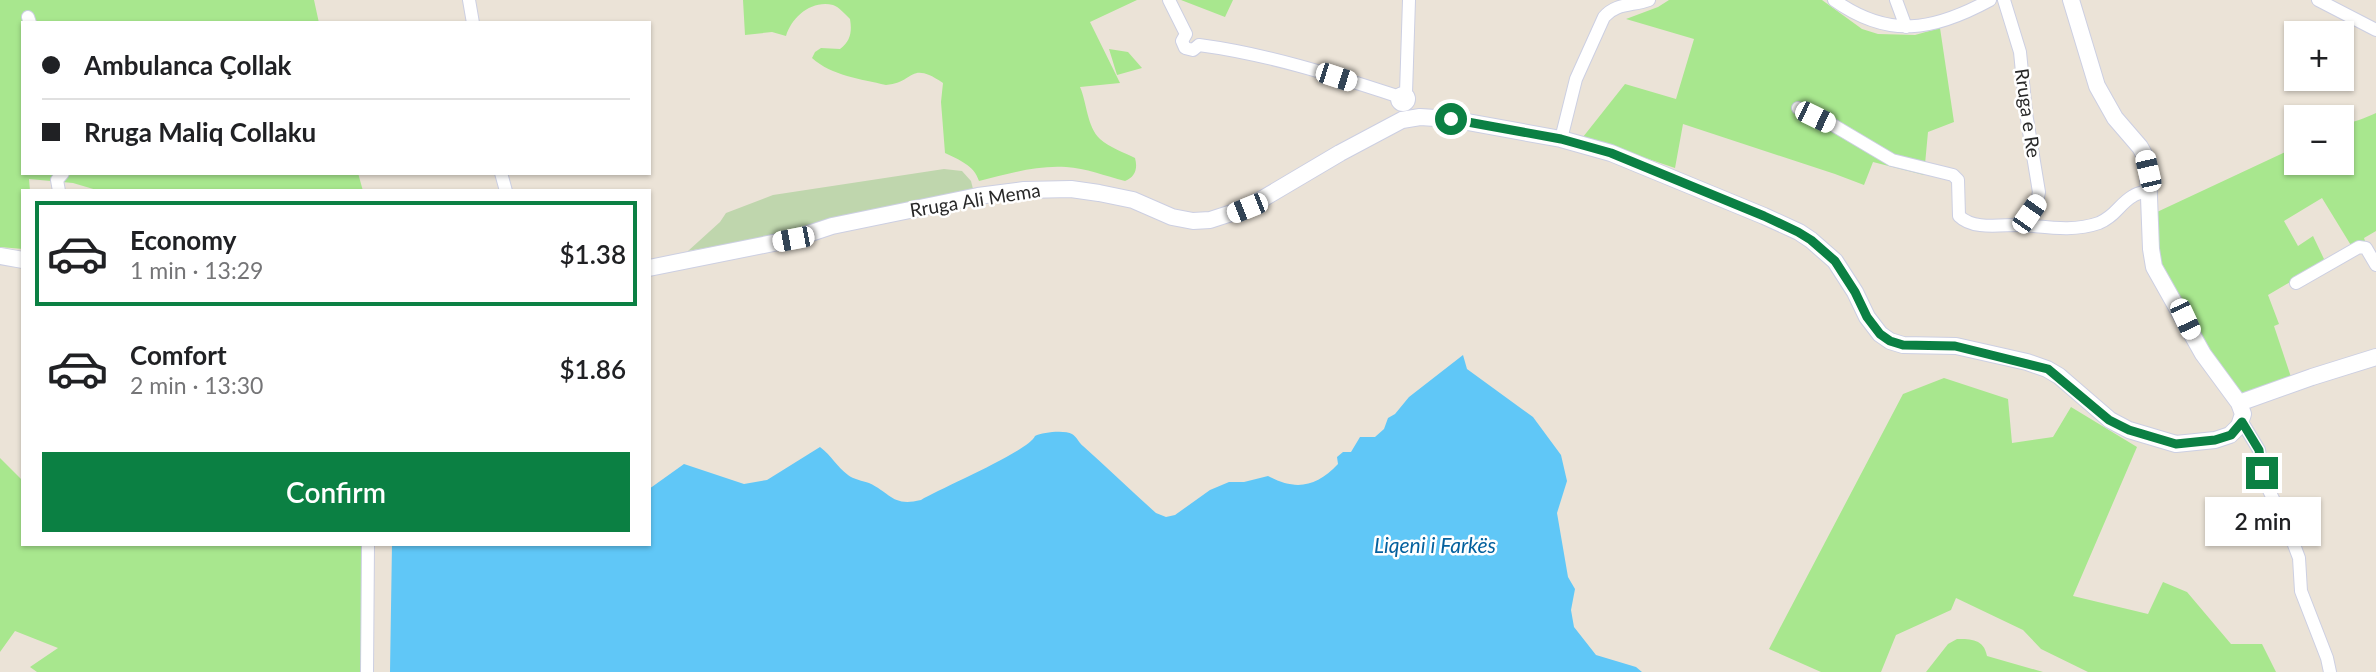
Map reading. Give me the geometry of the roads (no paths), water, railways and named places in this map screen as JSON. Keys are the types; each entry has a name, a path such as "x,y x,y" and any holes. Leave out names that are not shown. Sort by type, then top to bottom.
{"street":[{"path":"469,0 473,21"},
{"path":"1169,0 1186,34 1182,41 1185,48 1192,50 1199,45 1232,50 1317,71 1405,103 1409,0"},
{"path":"1561,139 1576,79 1604,17 1618,6 1649,0"},
{"path":"1834,0 1866,20 1906,27 1945,20 1990,0"},
{"path":"1896,0 1906,27"},
{"name":"Rruga e Re","path":"2004,0 2020,52 2026,113 2039,192 2037,202 2024,225"},
{"path":"2071,0 2097,86 2115,118 2145,156 2154,267 2203,354 2239,403 2243,414 2242,422 2259,450 2264,480 2299,558 2301,591 2328,658 2330,672"},
{"path":"2318,0 2376,30"},
{"name":"Rruga Ali Mema","path":"651,268 793,239 832,226 978,196 1024,190 1072,188 1133,200 1172,216 1193,221 1210,220 1247,208 1392,124 1405,103 1430,117 1561,139 1611,153 1764,216 1811,240 1835,261 1867,317 1880,334 1890,341 1903,345 1955,346 2048,369 2109,420 2129,430 2176,444 2215,440 2231,435 2242,422"},
{"path":"1798,108 1892,160 1953,175 1958,180 1961,219 1980,224 2062,229 2097,223 2117,212 2133,195 2148,191"},
{"path":"2296,283 2359,247 2366,248 2376,265"},
{"path":"0,256 21,260"},
{"path":"2239,403 2376,357"},
{"path":"367,672 368,546"}],"water":[{"name":"Liqeni i Farkës","path":"1463,355 1467,369 1533,417 1561,455 1567,481 1557,513 1568,577 1575,589 1571,610 1574,627 1596,655 1636,667 1642,672 390,672 392,546 651,546 651,488 684,464 744,484 767,480 820,447 850,476 869,483 892,498 911,502 921,500 1002,460 1029,443 1035,436 1064,432 1074,435 1156,513 1166,517 1175,515 1210,490 1229,482 1244,482 1268,476 1288,484 1314,482 1338,464 1337,457 1343,452 1351,452 1360,437 1375,437 1384,429 1388,418 1395,414 1409,397"}]}
